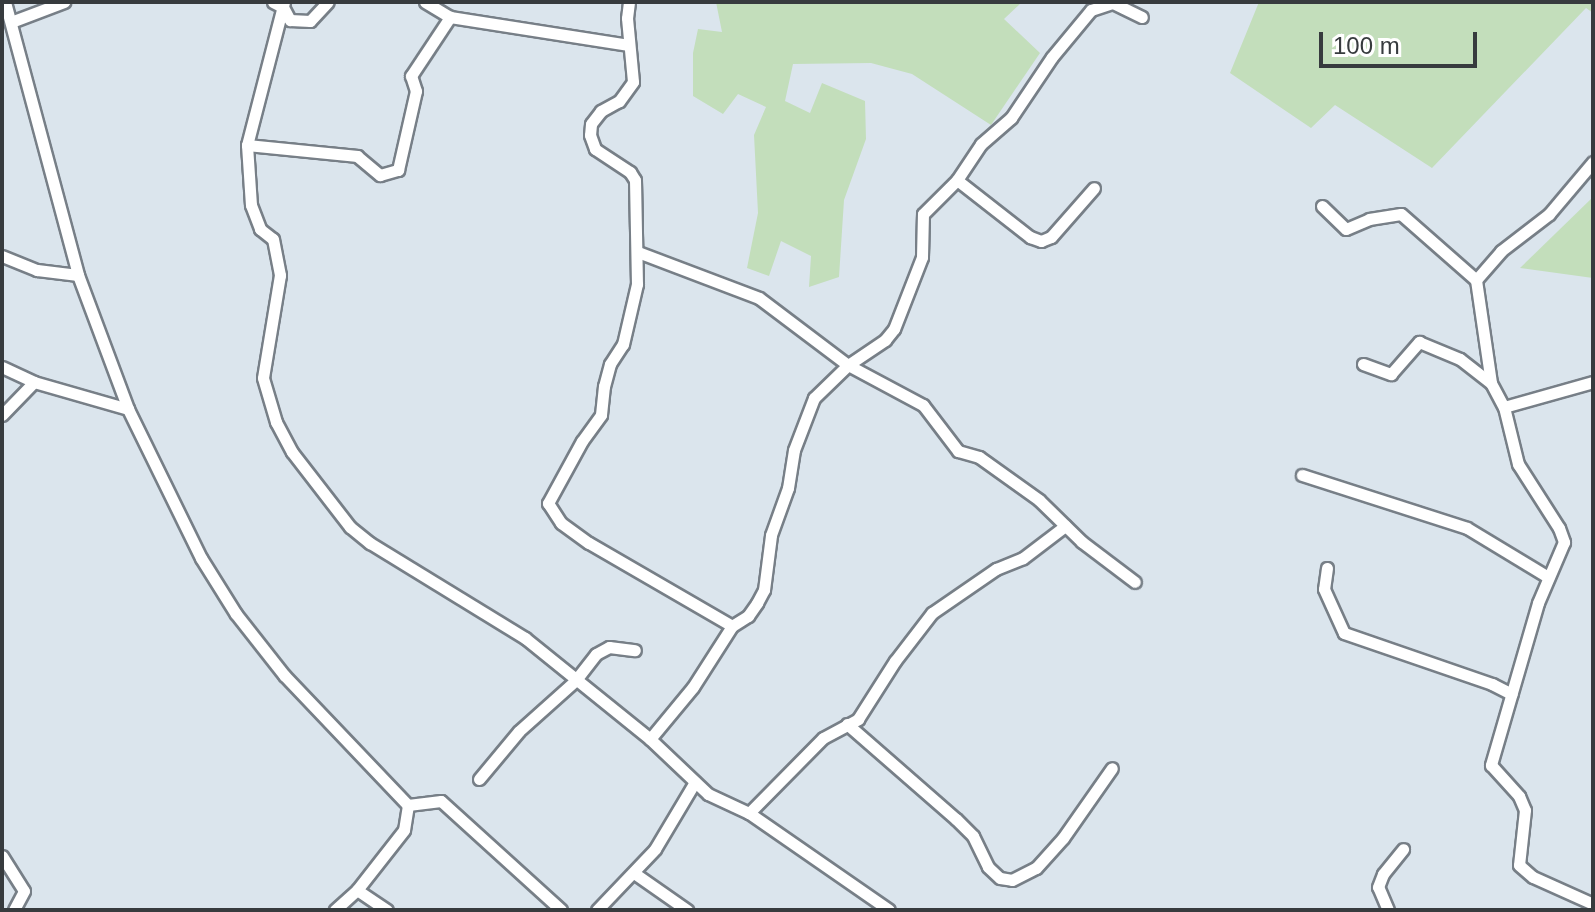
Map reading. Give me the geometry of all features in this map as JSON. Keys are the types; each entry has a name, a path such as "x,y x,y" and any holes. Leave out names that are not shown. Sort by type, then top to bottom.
{"street":[{"path":"5,2 78,275 128,409 201,558 236,614 284,675 408,805"},
{"path":"11,22 64,2"},
{"path":"283,3 290,20 310,21 328,2"},
{"path":"425,2 450,17 629,45"},
{"path":"629,2 633,82 619,101 601,111 591,124 590,135 595,149 630,172 635,180 637,284 623,344 607,375 601,415 582,441 548,503 561,523 589,543 732,626"},
{"path":"283,3 247,145 251,205 260,229 273,239 280,275 263,378 276,422 292,452 350,527 389,555 525,638 650,739 708,794 749,813 889,910"},
{"path":"650,739 693,687 732,626 748,616 764,590 778,508 788,488 794,450 814,398 848,365 885,340 894,329 922,257 923,214 957,180 981,144 1011,118 1052,57 1091,10 1113,3 1142,17"},
{"path":"247,145 357,156 380,175 398,170 416,91 411,76 450,17"},
{"path":"1476,280 1501,251 1549,214 1593,162"},
{"path":"957,180 1030,237 1041,241 1051,237 1094,188"},
{"path":"1322,206 1346,229 1369,219 1401,214 1476,280 1491,383 1504,407 1518,464 1559,528 1564,542 1548,577 1491,765 1519,796 1525,810 1519,865 1533,877 1593,904"},
{"path":"638,252 759,298 848,365 923,405 958,451 979,457 1039,500 1065,526 1135,582"},
{"path":"2,256 37,270 78,275"},
{"path":"1363,364 1391,374 1419,342 1460,359 1491,383"},
{"path":"2,367 34,382 128,409"},
{"path":"2,415 34,382"},
{"path":"1504,407 1593,382"},
{"path":"1302,475 1467,528 1548,577"},
{"path":"749,813 823,738 858,719 895,661 932,613 996,569 1023,558 1065,526"},
{"path":"1327,568 1324,589 1344,633 1492,684 1512,694"},
{"path":"479,779 519,731 575,681 603,649 635,650"},
{"path":"847,724 973,836 988,867 1000,878 1012,880 1036,868 1063,838 1112,768"},
{"path":"597,910 655,849 695,782"},
{"path":"408,805 441,801 561,910"},
{"path":"335,910 357,890 404,830 408,805"},
{"path":"1388,910 1378,887 1383,874 1403,849"},
{"path":"2,856 24,891 14,910"},
{"path":"634,873 687,910"},
{"path":"357,890 387,910"}],"green space":[{"path":"716,2 1022,2 1004,19 1040,53 991,125 912,74 871,63 793,64 785,101 810,113 822,83 865,101 866,139 844,200 839,277 809,287 811,256 781,241 769,276 747,268 758,213 754,135 766,107 738,94 723,114 693,96 693,53 698,29 722,32"},
{"path":"1259,2 1593,2 1593,13 1586,8 1432,168 1335,105 1311,128 1230,73"},
{"path":"1593,197 1593,278 1520,268"}]}
